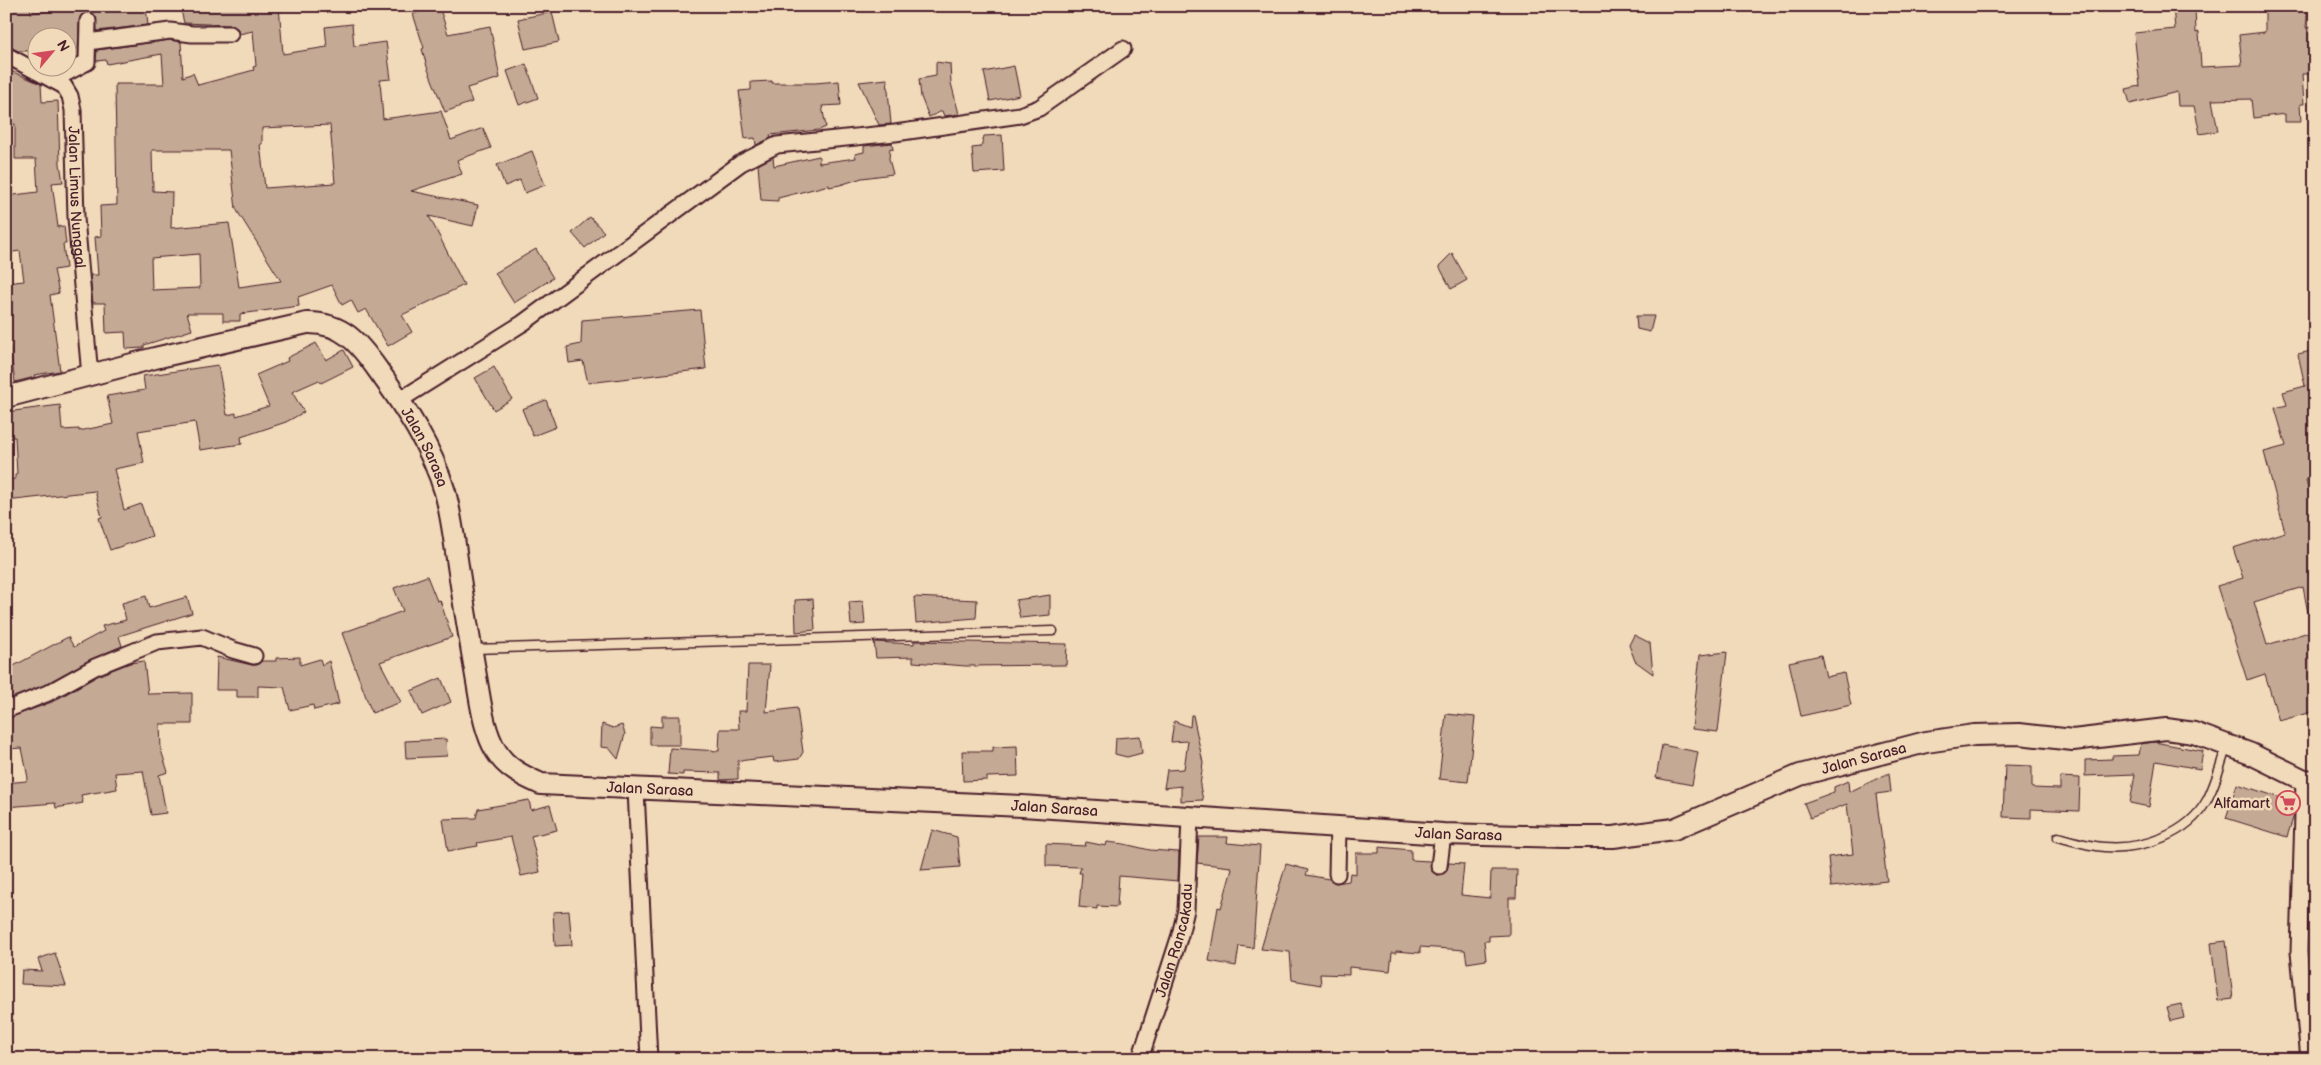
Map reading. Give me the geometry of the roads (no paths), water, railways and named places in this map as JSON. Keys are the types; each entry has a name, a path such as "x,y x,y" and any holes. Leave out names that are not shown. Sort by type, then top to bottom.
{"street":[{"path":"54,80 87,62 88,21"},
{"path":"88,42 170,31 192,34 230,34"},
{"path":"400,400 523,323 741,163 760,152 778,145 895,133 1020,115 1039,108 1123,49"},
{"name":"Jalan Limus Nunggal","path":"6,54 54,80 67,90 72,110 76,218 90,376"},
{"name":"Jalan Sarasa","path":"6,397 307,323 322,322 336,327 349,336 365,352 400,400 436,466 445,493 471,649 488,734 496,752 507,765 521,775 541,784 636,790 1022,806 1443,834 1516,837 1613,837 1674,829 1800,776 1926,742 1974,734 2019,734 2073,740 2166,729 2194,733 2310,780"},
{"path":"6,710 48,693 95,667 158,642 182,637 202,637 233,650 254,656"},
{"path":"2309,1059 2299,952 2310,780"},
{"path":"636,790 649,1059"},
{"name":"Jalan Rancakadu","path":"1140,1059 1180,935 1186,910 1190,818"},
{"path":"1337,874 1338,828"},
{"path":"1439,866 1443,834"}],"lane":[{"path":"471,649 1053,631"},
{"path":"2058,837 2102,847 2132,847 2161,839 2186,824 2198,812 2207,799 2227,745"}],"place":[{"name":"Alfamart","path":"2288,803"}]}
